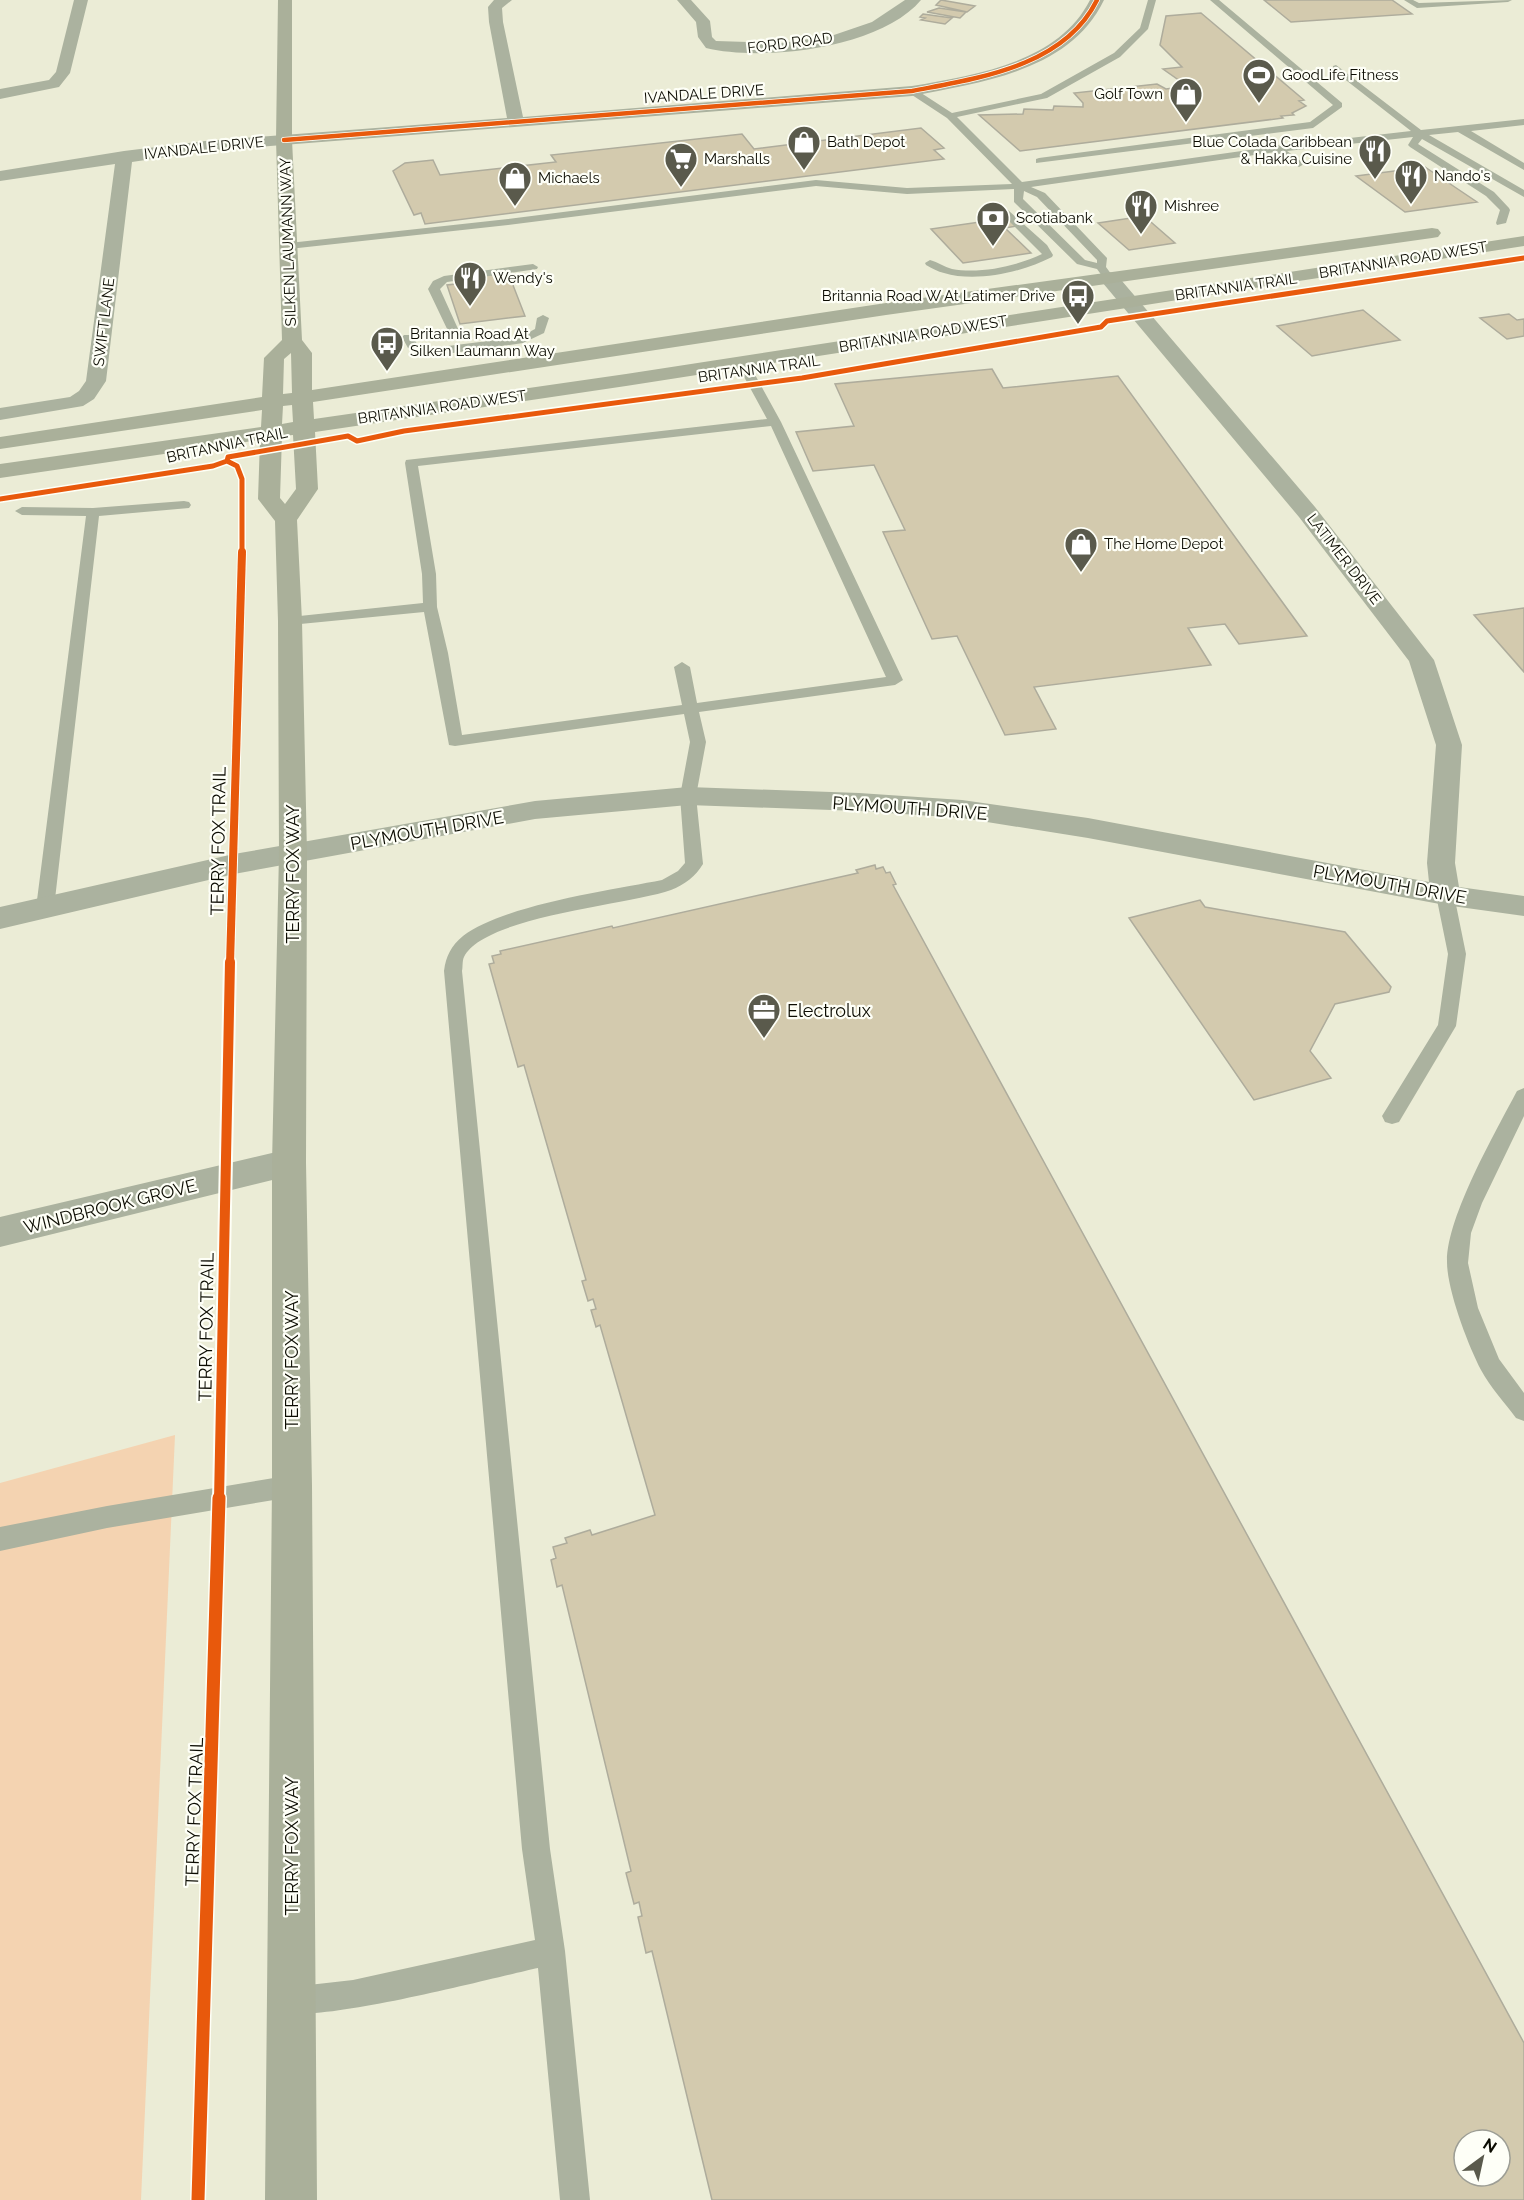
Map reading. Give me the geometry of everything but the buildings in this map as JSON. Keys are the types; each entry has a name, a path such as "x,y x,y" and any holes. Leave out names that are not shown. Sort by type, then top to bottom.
{"main road":[{"name":"SILKEN LAUMANN WAY","path":"285,0 284,140 292,341 302,354 304,426"},
{"name":"BRITANNIA ROAD WEST","path":"1478,226 1524,219"},
{"name":"BRITANNIA ROAD WEST","path":"0,443 886,309 1105,273 1444,231"},
{"name":"BRITANNIA ROAD WEST","path":"0,471 742,362 1524,240"},
{"name":"SILKEN LAUMANN WAY","path":"272,431 270,401 273,358 292,341"},
{"path":"272,431 269,499 286,520 307,489 304,426"},
{"name":"TERRY FOX WAY","path":"286,520 290,621 293,854 289,1162 292,1486 291,2200"}],"street":[{"path":"0,94 54,84 63,73 81,0"},
{"path":"505,0 495,7 496,22 516,123"},
{"name":"FORD ROAD","path":"684,0 703,21 705,37 711,45 759,49 809,44 845,36 894,15 914,0"},
{"name":"IVANDALE DRIVE","path":"0,176 124,156 205,146 912,91 990,73 1036,57 1074,33 1085,23 1097,0"},
{"name":"SWIFT LANE","path":"0,414 76,402 87,395 96,381 124,156"},
{"name":"LATIMER DRIVE","path":"1105,273 1307,512 1421,660 1449,745 1441,863 1445,895"},
{"name":"PLYMOUTH DRIVE","path":"0,918 234,864 535,810 688,796 859,802 962,809 1088,828 1445,895 1524,906"},
{"name":"WINDBROOK GROVE","path":"0,1232 289,1162"}],"lane":[{"path":"950,116 1044,96 1117,55 1144,29 1152,0"},
{"path":"1039,161 1313,125 1339,105 1214,0"},
{"path":"1408,0 1417,6 1508,0"},
{"path":"1336,68 1420,134 1524,194"},
{"path":"912,91 950,116 1019,185 1041,195 1102,260 1105,273"},
{"path":"289,246 508,222 816,183 907,191 1019,185 1278,148 1524,122"},
{"path":"1458,129 1473,135 1524,167"},
{"path":"1254,131 1299,164"},
{"path":"1420,134 1413,145 1490,194 1505,210 1501,223"},
{"path":"1094,153 1125,180"},
{"path":"1019,185 1018,200 1082,262 1105,273"},
{"path":"930,263 948,271 969,273 1026,264 1048,255 1032,236 1001,210"},
{"path":"1011,227 1032,236"},
{"path":"453,331 434,289 437,283 444,279 533,267"},
{"path":"408,337 412,346 432,352 524,340 540,331 543,318"},
{"path":"742,362 775,422 895,680 455,741 441,653 430,607 429,574 411,463 775,422"},
{"path":"22,511 93,512 184,505"},
{"path":"45,908 93,512"},
{"path":"290,621 430,607"},
{"path":"576,2200 551,1951 536,1849 453,971 457,953 470,939 493,927 531,914 667,885 684,875 694,864 688,796 698,742 682,667"},
{"path":"1392,1116 1447,1026 1457,954 1445,895"},
{"path":"1524,1096 1472,1203 1461,1233 1458,1263 1467,1308 1490,1365 1524,1411"},
{"path":"0,1539 107,1517 292,1486"},
{"path":"291,2001 353,1994 551,1951"}],"shaded area":[{"path":"175,1435 141,2200 0,2200 0,1483"}],"cycle path":[{"path":"284,140 912,91 1004,70 1049,51 1083,24 1097,0"},
{"name":"BRITANNIA TRAIL","path":"0,499 213,466 227,461 228,457 348,436 357,441 404,431 802,378 1101,327 1107,321 1524,258"},
{"name":"BRITANNIA TRAIL","path":"198,2200 219,1525 225,1142 242,568 242,479 237,466 227,461"}],"place":[{"name":"GoodLife Fitness","path":"1259,104"},
{"name":"Golf Town","path":"1186,123"},
{"name":"Bath Depot","path":"804,171"},
{"name":"Blue Colada Caribbean & Hakka Cuisine","path":"1375,180"},
{"name":"Marshalls","path":"681,188"},
{"name":"Nando's","path":"1411,205"},
{"name":"Michaels","path":"515,207"},
{"name":"Mishree","path":"1141,235"},
{"name":"Scotiabank","path":"993,247"},
{"name":"Wendy's","path":"470,307"},
{"name":"Britannia Road W At Latimer Drive","path":"1078,325"},
{"name":"Britannia Road At Silken Laumann Way","path":"387,372"},
{"name":"The Home Depot","path":"1081,573"},
{"name":"Electrolux","path":"764,1039"}]}
